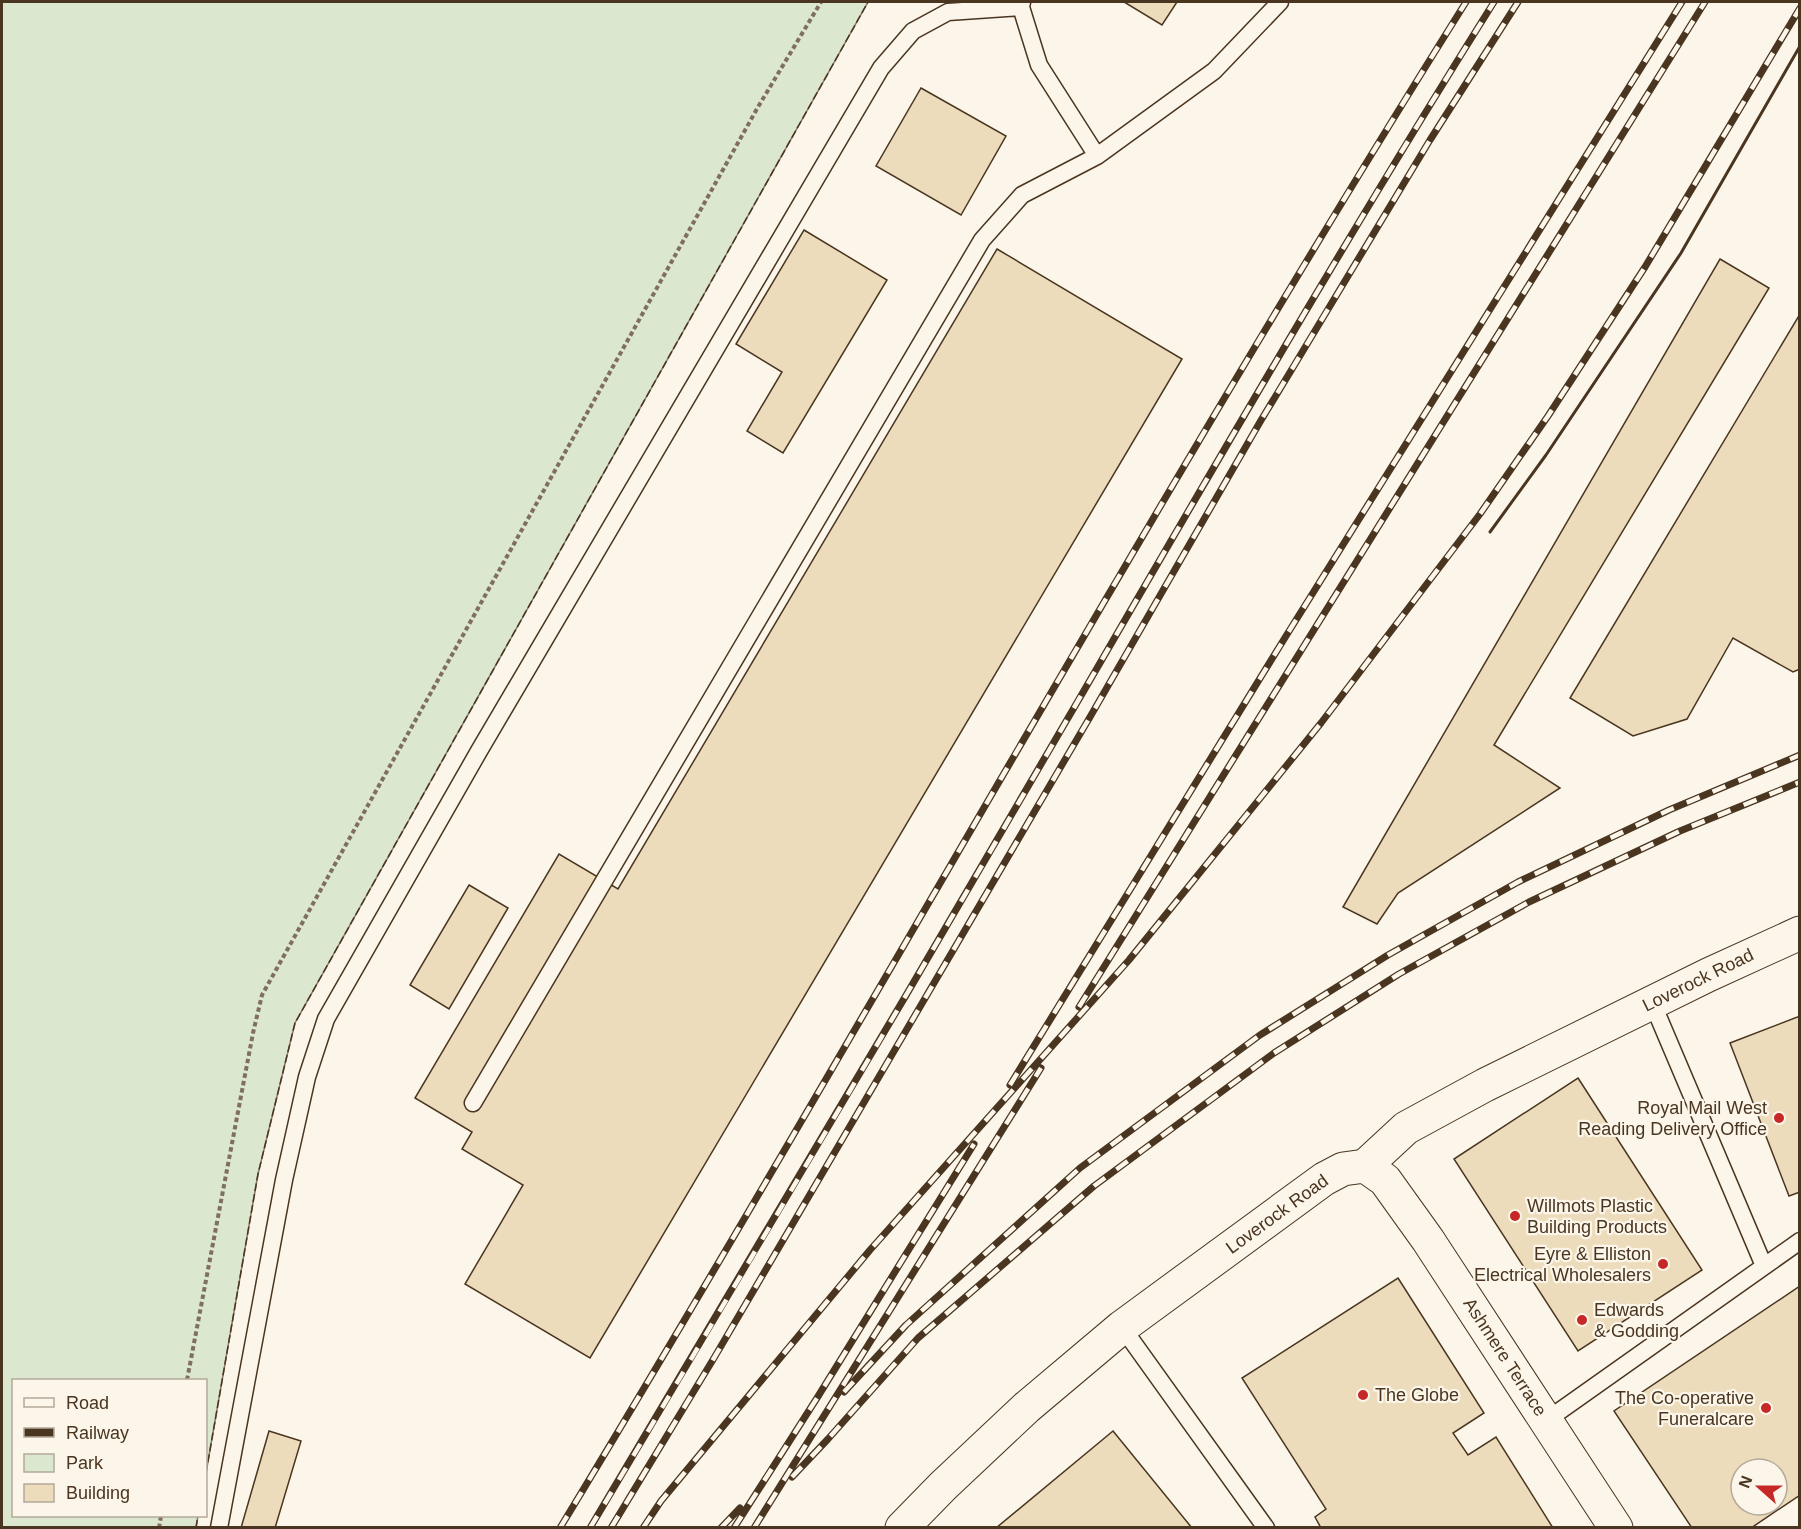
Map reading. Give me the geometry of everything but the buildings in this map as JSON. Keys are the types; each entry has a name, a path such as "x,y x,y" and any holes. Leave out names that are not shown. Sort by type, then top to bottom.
{"street":[{"name":"Loverock Road","path":"902,1527 1027,1407 1122,1327 1324,1179 1343,1169 1365,1166 1406,1128 1485,1085 1652,1002 1800,933"},
{"name":"Ashmere Terrace","path":"1365,1166 1385,1180 1428,1240 1616,1527"}],"lane":[{"path":"473,1103 982,240 1022,195 1097,156 1214,71 1280,2"},
{"path":"219,1527 284,1180 307,1077 326,1019 479,751 881,68 913,31 948,12 1021,4 1040,65 1097,156"},
{"path":"1652,1002 1764,1266"},
{"path":"1547,1420 1800,1241"},
{"path":"1122,1327 1266,1527"}],"path":[{"path":"187,1379 262,995 758,107 821,2"}],"green space":[{"path":"2,2 868,2 295,1023 258,1174 207,1467 207,1379 12,1379 12,1517 198,1517 196,1527 2,1527"}],"railway":[{"path":"560,1528 787,1146 1235,380 1466,2"},
{"path":"590,1528 894,1015 1282,352 1494,2"},
{"path":"611,1528 714,1358 1260,422 1430,140 1518,2"},
{"path":"1010,1085 1286,636 1682,2"},
{"path":"1079,1007 1705,2"},
{"path":"643,1528 661,1501 870,1250 1129,960 1321,723 1480,514 1548,416 1645,267 1800,8"},
{"path":"844,1392 906,1325 1080,1168 1260,1035 1388,955 1518,882 1669,810 1800,755"},
{"path":"792,1477 918,1338 1094,1186 1274,1053 1399,974 1529,902 1680,831 1800,782"},
{"path":"754,1528 1041,1068"},
{"path":"734,1528 974,1144"},
{"path":"721,1528 740,1508"}],"fence":[{"path":"207,1467 258,1174 295,1023 868,2"},
{"path":"196,1528 198,1517"}],"wall":[{"path":"1490,532 1546,455 1681,253 1800,46"}],"place":[{"name":"Royal Mail West Reading Delivery Office","path":"1779,1118"},
{"name":"Willmots Plastic Building Products","path":"1515,1216"},
{"name":"Eyre & Elliston Electrical Wholesalers","path":"1663,1264"},
{"name":"Edwards & Godding","path":"1582,1320"},
{"name":"The Globe","path":"1363,1395"},
{"name":"The Co-operative Funeralcare","path":"1766,1408"}]}
